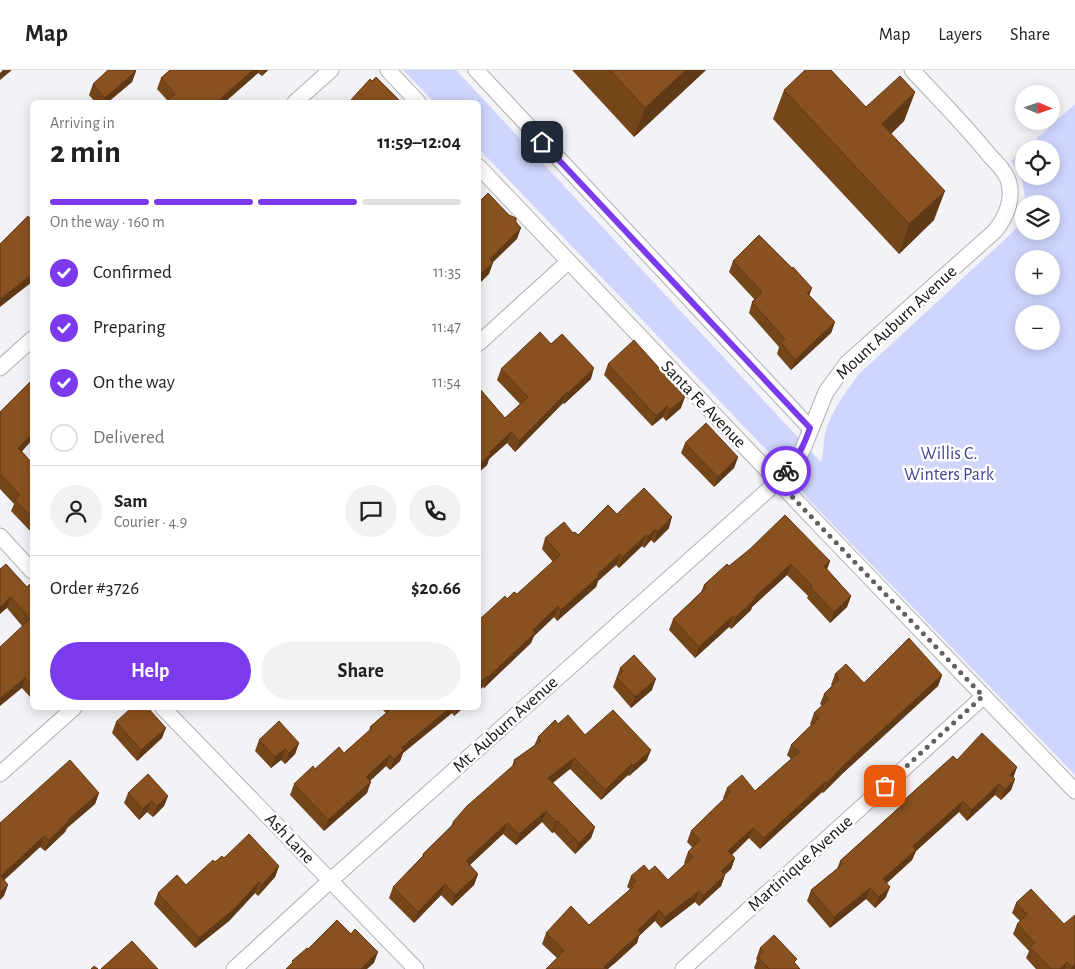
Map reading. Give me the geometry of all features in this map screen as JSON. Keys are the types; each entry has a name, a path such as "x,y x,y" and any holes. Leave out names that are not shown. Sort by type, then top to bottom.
{"street":[{"path":"297,100 331,70"},
{"path":"388,70 416,100"},
{"path":"476,70 810,428"},
{"name":"Mount Auburn Avenue","path":"777,481 796,460 826,392 847,363 995,231 1004,220 1009,204 1010,190 1007,177 981,145 912,70"},
{"name":"Santa Fe Avenue","path":"481,169 1075,791"},
{"path":"481,341 568,262"},
{"path":"0,368 30,341"},
{"name":"Mt. Auburn Avenue","path":"234,969 777,481"},
{"path":"0,536 30,569"},
{"name":"Martinique Avenue","path":"683,969 983,696"},
{"path":"0,774 72,710"},
{"name":"Ash Lane","path":"165,710 416,969"}],"green space":[{"name":"Willis C. Winters Park","path":"403,70 456,70 821,462 825,434 831,418 839,402 859,374 1015,230 1015,240 1060,240 1060,195 1024,195 1023,185 1060,185 1060,140 1035,140 1046,130 1060,130 1060,118 1075,104 1075,775 809,500 776,460 481,151 481,100 432,100"},
{"name":"Willis C. Winters Park","path":"1015,158 1015,168 1011,161"}],"building":[{"path":"108,70 136,71 105,98 93,84"},
{"path":"170,70 253,70 219,100 168,100 175,94 161,78"},
{"path":"610,70 686,70 645,108"},
{"path":"805,70 831,70 866,107 900,76 915,92 882,124 945,191 909,224 784,90"},
{"path":"376,77 399,100 351,100 370,79 372,81"},
{"path":"488,193 509,215 516,218 516,222 521,228 490,259 493,263 481,274 481,200"},
{"path":"28,216 30,218 30,276 0,299 0,244"},
{"path":"759,235 812,288 807,293 835,322 795,360 781,343 785,339 752,302 762,292 733,261"},
{"path":"540,332 551,344 562,334 594,368 567,392 519,441 511,432 481,463 481,390 505,418 528,397 501,369"},
{"path":"634,340 685,397 670,410 667,406 656,416 608,364"},
{"path":"30,382 30,436 18,448 30,461 30,516 15,500 20,495 0,474 0,412"},
{"path":"706,423 738,457 718,477 685,443"},
{"path":"644,488 672,517 657,532 655,529 648,537 646,535 623,557 620,554 561,610 558,606 533,630 535,633 481,682 481,618 505,596 507,599 514,592 517,594 560,555 545,538 564,522 573,533 575,532 578,535 608,505 617,514"},
{"path":"785,515 830,561 824,566 851,596 834,612 791,564 735,618 733,616 699,647 673,619 706,588 704,585 727,564 729,566 750,549"},
{"path":"6,564 27,587 30,584 30,619 11,597 0,607 0,569"},
{"path":"30,619 30,683 25,678 0,698 0,647"},
{"path":"909,638 942,675 846,763 827,783 826,781 764,838 753,828 728,851 735,858 721,871 725,875 703,896 699,891 665,917 659,910 638,930 641,933 604,967 605,969 546,969 564,951 546,933 571,906 589,925 633,887 631,885 636,881 631,876 644,865 649,871 655,866 668,880 693,857 688,852 700,840 691,831 731,792 727,788 742,775 755,791 799,752 791,745 819,718 814,713 829,699 824,694 839,679 835,674 846,664 864,683"},
{"path":"634,655 656,679 635,697 617,677 623,671 620,668"},
{"path":"129,710 150,710 166,728 141,750 116,722"},
{"path":"390,710 448,710 402,747 404,750 394,759 390,755 366,777 371,782 328,820 294,784 313,766 315,769 339,747 344,753 372,728 370,727"},
{"path":"613,710 651,750 633,766 632,764 605,790 574,758 548,778 595,827 579,843 546,811 519,834 507,823 466,861 478,874 455,895 445,884 418,912 393,887 455,823 453,822 467,806 516,763 514,760 541,741 538,737 555,720 558,724 568,715 585,735"},
{"path":"279,721 299,743 289,753 285,749 275,757 259,740"},
{"path":"982,733 1017,767 1010,775 1015,779 1005,789 999,784 971,810 963,801 913,846 916,850 883,879 890,887 879,897 870,888 834,917 811,890 843,864 840,861 903,804 902,802 953,756 957,760"},
{"path":"70,760 99,793 68,820 49,840 44,836 1,876 8,885 0,892 0,823"},
{"path":"148,774 168,796 157,806 151,801 143,809 128,793"},
{"path":"249,834 279,866 262,885 259,882 233,910 199,938 158,893 177,875 186,885 213,860 215,862 222,856 224,858"},
{"path":"1031,889 1064,924 1075,915 1075,963 1072,967 1067,962 1060,969 1051,969 1030,947 1035,943 1017,924 1027,914 1016,903"},
{"path":"337,920 351,934 355,929 378,952 361,969 286,969 292,961 308,949"},
{"path":"774,935 797,959 794,962 800,969 769,969 758,957 763,952 760,948"},
{"path":"132,941 158,969 101,969"}],"way so far":[{"path":"786,471 777,481 983,696 885,786"}],"route":[{"path":"542,142 810,428 796,460 786,471"}]}
